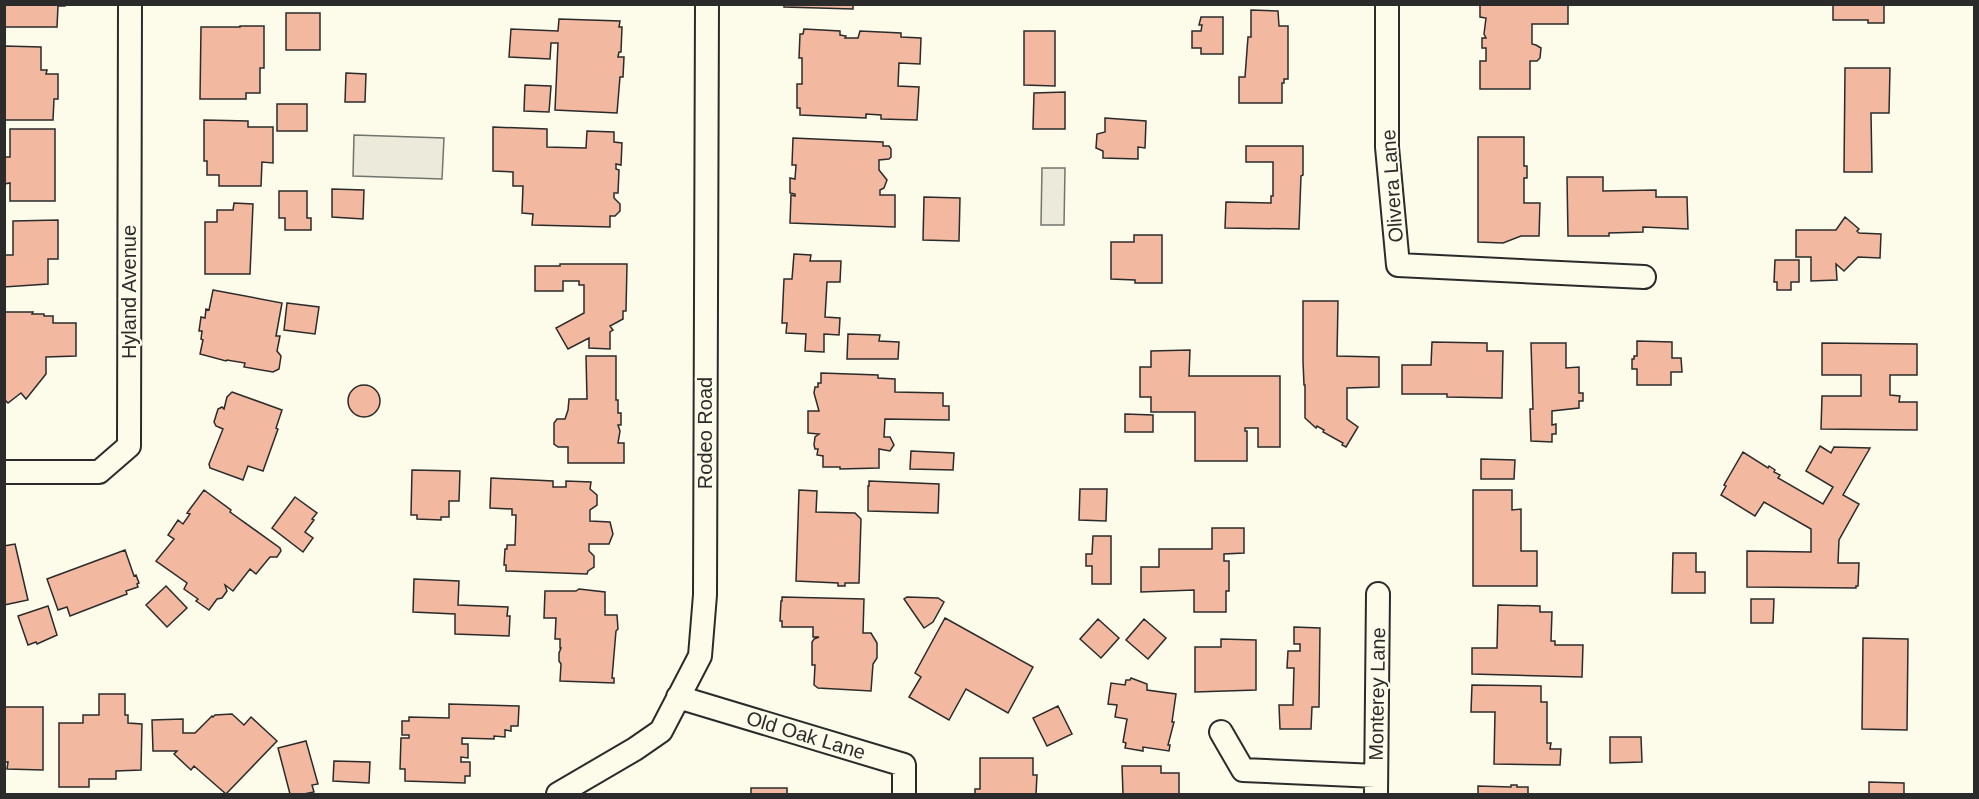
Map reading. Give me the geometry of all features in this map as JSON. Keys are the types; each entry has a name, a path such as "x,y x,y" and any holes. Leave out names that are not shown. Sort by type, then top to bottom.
{"street":[{"name":"Hyland Avenue","path":"4,472 99,472 129,446 130,4"},
{"name":"Rodeo Road","path":"558,795 662,731 700,656 705,595 707,4"},
{"name":"Olivera Lane","path":"1387,4 1387,147 1398,265 1644,277"},
{"name":"Monterey Lane","path":"1376,785 1378,594"},
{"name":"Old Oak Lane","path":"678,697 904,765 904,795"},
{"path":"1221,732 1244,770 1376,785"}],"shaded area":[{"path":"354,135 444,138 442,179 353,176"},
{"path":"1042,168 1065,168 1064,225 1041,225"}],"building":[{"path":"4,4 66,4 58,6 57,27 4,27"},
{"path":"784,4 853,4 853,9 784,7"},
{"path":"1480,4 1568,4 1568,24 1532,24 1532,44 1541,48 1540,58 1537,61 1530,61 1530,89 1480,89 1480,61 1486,61 1486,48 1482,48 1482,38 1486,38 1484,34 1486,18 1480,17"},
{"path":"1833,4 1884,4 1884,23 1868,23 1868,20 1833,20"},
{"path":"1251,10 1278,11 1279,26 1288,26 1288,79 1284,79 1282,83 1282,103 1239,103 1239,77 1245,77 1248,37 1251,37"},
{"path":"286,13 320,13 320,50 286,50"},
{"path":"1201,17 1223,17 1223,54 1201,54 1201,48 1192,48 1192,31 1201,31 1202,25 1199,25"},
{"path":"559,19 620,21 619,27 622,27 621,52 618,57 624,57 617,113 555,110 558,43 551,43 550,59 509,57 511,29 558,31"},
{"path":"264,26 264,68 260,68 260,93 246,93 246,99 200,99 201,27"},
{"path":"804,29 840,31 840,35 846,36 845,38 858,38 860,31 901,33 901,37 921,38 920,64 899,63 898,86 919,87 917,120 881,119 881,115 866,114 866,118 800,115 800,108 797,108 797,84 802,84 802,58 799,58 800,34 803,34"},
{"path":"1024,31 1055,31 1055,86 1024,85"},
{"path":"4,46 41,47 41,70 47,70 46,74 58,74 58,99 54,99 53,120 4,120"},
{"path":"1845,68 1890,68 1889,113 1871,113 1872,172 1844,172"},
{"path":"346,73 366,74 365,102 345,102"},
{"path":"525,85 551,86 549,112 524,111"},
{"path":"1065,92 1065,129 1033,129 1034,93"},
{"path":"277,104 307,104 307,131 277,131"},
{"path":"1105,118 1146,121 1145,148 1138,147 1138,159 1103,158 1103,151 1096,148 1097,134 1105,132"},
{"path":"204,120 248,121 248,127 273,127 273,163 262,162 261,186 219,186 219,175 207,175 207,161 204,161"},
{"path":"493,127 547,129 547,147 586,148 587,131 614,132 614,142 622,143 621,165 616,164 616,169 619,170 618,193 614,193 614,198 620,204 620,211 615,216 610,216 610,227 532,225 533,214 522,213 523,186 513,186 513,172 493,171"},
{"path":"10,129 55,129 55,201 10,201 10,183 4,184 4,157 10,157"},
{"path":"1478,137 1524,137 1524,166 1527,166 1527,178 1524,178 1524,203 1540,203 1539,236 1521,236 1503,243 1478,242"},
{"path":"793,138 883,142 883,146 889,146 891,157 879,160 879,170 887,180 884,188 880,190 880,195 895,195 895,227 790,223 791,195 795,196 790,193 790,178 795,179 796,165 792,165"},
{"path":"1246,146 1303,146 1299,229 1225,228 1226,202 1271,203 1271,196 1273,196 1273,162 1246,162"},
{"path":"1567,177 1603,177 1603,191 1656,190 1656,197 1687,197 1688,229 1643,227 1643,232 1609,233 1609,236 1568,236"},
{"path":"332,189 364,190 363,219 332,217"},
{"path":"279,191 307,191 307,218 311,218 311,230 285,230 285,218 279,218"},
{"path":"924,197 960,198 959,241 923,240"},
{"path":"234,203 253,204 250,274 205,274 205,222 217,222 217,210 233,210"},
{"path":"1845,217 1859,229 1857,231 1859,233 1881,234 1880,258 1858,257 1844,271 1836,264 1837,280 1811,281 1811,257 1796,257 1796,230 1836,230"},
{"path":"58,220 58,259 48,259 48,284 4,287 4,255 13,255 13,221"},
{"path":"1134,235 1162,235 1162,283 1135,283 1135,280 1111,279 1111,242 1134,242"},
{"path":"794,254 811,255 810,261 841,261 840,282 827,282 825,317 840,318 839,335 824,334 824,352 805,351 806,334 786,333 787,323 782,323 784,279 792,279"},
{"path":"1775,260 1799,260 1799,282 1791,282 1791,290 1777,290 1777,282 1774,282"},
{"path":"560,264 627,264 626,311 623,311 623,319 610,326 613,330 610,332 610,349 589,348 589,338 568,349 556,328 584,313 584,285 579,285 579,281 563,281 563,291 535,291 535,266 560,266"},
{"path":"213,290 282,303 276,336 280,336 277,351 281,356 279,369 273,372 244,367 245,363 200,354 203,340 201,339 202,331 199,331 201,317 205,318 206,309 209,310"},
{"path":"1303,301 1338,301 1337,356 1379,357 1379,387 1347,388 1347,419 1358,427 1346,447 1323,432 1324,430 1317,426 1316,428 1305,418"},
{"path":"287,303 319,307 315,334 284,330"},
{"path":"5,312 33,312 32,314 53,316 53,323 76,323 76,356 46,357 46,374 26,399 21,393 8,403 4,399"},
{"path":"848,334 880,335 879,341 899,342 898,359 847,359"},
{"path":"1637,341 1672,342 1672,358 1681,358 1682,372 1671,372 1671,385 1637,385 1637,369 1632,369 1632,359 1637,356"},
{"path":"1432,342 1487,343 1487,351 1503,351 1502,398 1402,394 1402,365 1431,365"},
{"path":"1531,343 1566,343 1566,368 1579,367 1579,393 1583,393 1583,401 1579,401 1579,408 1552,411 1552,425 1556,424 1556,434 1552,434 1552,442 1531,441 1530,409 1533,409"},
{"path":"1822,343 1917,344 1917,375 1890,375 1890,395 1900,396 1899,402 1917,402 1917,430 1821,429 1822,396 1861,396 1861,375 1822,375"},
{"path":"1190,350 1189,376 1280,376 1280,447 1258,447 1258,428 1245,428 1247,431 1247,461 1195,461 1195,412 1151,412 1151,397 1140,397 1140,367 1151,367 1151,351"},
{"path":"586,356 616,356 616,400 618,400 618,413 621,413 618,443 624,443 624,463 568,463 568,447 558,447 554,444 554,423 557,419 565,419 569,399 587,399"},
{"path":"821,373 878,375 878,378 895,379 895,392 943,393 943,406 949,406 949,420 885,419 884,437 890,437 894,445 890,451 879,449 879,468 823,467 823,456 817,455 818,449 815,449 814,445 815,437 819,434 808,433 808,411 819,411 814,393 815,387 821,383"},
{"path":"364,385 375,390 380,401 375,412 364,417 353,412 348,401 353,390"},
{"path":"232,392 282,410 276,428 278,429 263,471 248,466 243,480 210,468 209,464 223,429 216,426 214,422 218,409 222,407 224,409 227,397"},
{"path":"1125,414 1153,415 1153,432 1125,432"},
{"path":"1820,446 1831,453 1834,447 1870,448 1843,495 1859,504 1839,540 1838,563 1859,563 1858,586 1856,588 1747,587 1747,551 1811,552 1811,529 1764,502 1755,516 1721,495 1726,486 1724,485 1743,452 1775,470 1774,472 1780,475 1778,478 1823,504 1833,487 1806,471"},
{"path":"911,451 954,453 953,470 910,469"},
{"path":"1481,459 1515,460 1514,479 1481,479"},
{"path":"412,470 460,471 459,501 449,501 449,517 441,517 441,520 417,519 417,515 411,515"},
{"path":"491,478 553,481 553,487 566,487 566,481 591,482 590,489 597,495 597,505 590,510 590,521 610,522 613,534 609,544 589,544 589,551 594,556 594,567 587,574 506,571 505,549 507,545 515,545 516,515 512,515 512,509 490,508"},
{"path":"869,481 939,484 938,513 868,511"},
{"path":"1080,489 1107,489 1106,521 1079,520"},
{"path":"204,490 281,551 277,557 270,557 256,574 250,569 233,591 225,585 227,591 209,610 184,589 187,583 156,561 174,539 168,535 178,520 183,524 190,514 187,513"},
{"path":"799,490 817,491 816,512 855,513 861,519 859,583 845,583 845,586 838,586 838,583 796,581"},
{"path":"1473,490 1512,490 1512,510 1521,509 1521,551 1537,551 1537,586 1473,586"},
{"path":"295,497 317,513 305,532 313,538 303,552 272,528"},
{"path":"1212,528 1244,528 1244,553 1224,554 1224,561 1229,561 1226,612 1194,612 1194,590 1141,592 1141,567 1159,567 1159,549 1212,549"},
{"path":"1093,536 1111,536 1111,584 1092,584 1092,566 1086,566 1086,554 1092,554"},
{"path":"15,544 28,600 4,605 4,546"},
{"path":"125,550 134,576 136,575 139,583 138,587 126,591 127,594 70,616 67,607 58,610 47,579"},
{"path":"1673,553 1696,553 1696,572 1705,572 1705,593 1672,593"},
{"path":"414,579 459,581 458,605 508,607 509,636 455,634 455,614 413,612"},
{"path":"166,586 187,608 167,627 146,605"},
{"path":"579,589 605,592 605,615 617,615 618,629 612,678 614,678 614,683 560,681 560,639 555,639 556,618 544,618 545,591 576,591"},
{"path":"782,597 864,599 863,633 871,633 877,643 877,658 873,664 871,691 818,688 814,685 815,665 812,665 812,642 819,637 813,637 813,627 782,627 782,621 780,621"},
{"path":"907,597 938,598 944,602 933,622 924,628 904,599"},
{"path":"1751,599 1774,599 1773,623 1751,623"},
{"path":"1498,605 1540,606 1540,612 1552,612 1551,641 1555,641 1555,645 1583,645 1582,677 1472,674 1472,648 1497,648"},
{"path":"48,606 57,635 37,644 36,642 28,645 18,616"},
{"path":"945,618 1033,667 1008,713 966,689 949,720 909,697 921,677 915,673"},
{"path":"1098,619 1119,638 1101,658 1080,639"},
{"path":"1144,619 1166,638 1148,659 1126,640"},
{"path":"1294,627 1320,628 1319,707 1312,707 1311,729 1280,729 1279,705 1293,705 1294,668 1287,668 1288,651 1300,651 1300,644 1294,644"},
{"path":"1863,638 1908,639 1907,730 1862,729"},
{"path":"1221,639 1256,640 1256,690 1195,692 1195,647 1221,647"},
{"path":"1131,678 1147,684 1147,690 1176,694 1169,751 1143,747 1143,751 1125,748 1126,743 1123,742 1127,719 1115,717 1117,705 1108,704 1111,683 1125,685 1126,680"},
{"path":"1472,685 1541,686 1541,702 1547,702 1547,743 1551,743 1550,749 1561,749 1560,765 1494,764 1495,712 1471,712"},
{"path":"99,694 125,694 125,715 128,715 128,723 142,724 141,770 116,771 116,779 89,779 89,787 59,787 59,723 83,723 83,715 99,715"},
{"path":"449,704 519,706 518,726 511,726 511,731 505,730 505,737 462,738 462,744 468,744 468,758 461,757 461,762 470,762 470,776 465,776 465,783 405,781 405,769 400,769 401,738 409,738 409,735 402,735 402,721 409,721 409,717 449,718"},
{"path":"1058,706 1072,734 1047,746 1033,718"},
{"path":"4,707 43,707 43,770 7,769 8,762 4,762"},
{"path":"232,714 244,725 251,717 277,741 226,794 194,766 191,770 174,754 177,751 153,751 152,720 183,719 183,733 195,733 212,716"},
{"path":"1610,737 1641,737 1642,762 1610,763"},
{"path":"306,741 318,784 312,785 314,792 290,794 278,748"},
{"path":"980,758 1033,758 1033,775 1037,775 1036,794 975,794 975,789 980,789"},
{"path":"334,761 370,762 369,783 333,781"},
{"path":"1122,766 1161,766 1161,773 1179,773 1179,794 1123,794"},
{"path":"1869,782 1904,783 1904,794 1869,794"},
{"path":"1511,785 1528,787 1528,794 1478,794 1478,786 1511,787"},
{"path":"751,788 787,788 787,794 751,794"}]}
